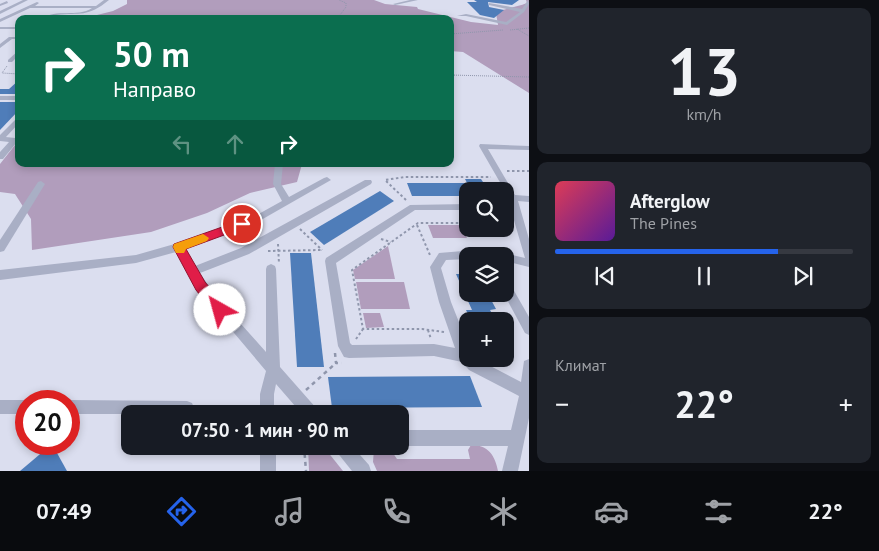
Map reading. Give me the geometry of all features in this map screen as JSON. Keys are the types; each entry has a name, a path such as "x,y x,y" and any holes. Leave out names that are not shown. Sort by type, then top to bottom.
{"street":[{"path":"0,13 26,0"},
{"path":"0,22 32,7 42,0"},
{"path":"48,15 80,14 93,10 107,0"},
{"path":"394,4 416,0"},
{"path":"459,16 466,15 507,24 523,11 529,1"},
{"path":"0,5 7,2"},
{"path":"490,4 523,11"},
{"path":"32,7 97,7"},
{"path":"0,28 15,28"},
{"path":"0,46 10,38 15,38"},
{"path":"10,61 15,56"},
{"path":"0,98 15,98"},
{"path":"0,139 15,122"},
{"path":"0,139 12,140 13,142 0,157"},
{"path":"503,182 483,146 529,148"},
{"path":"279,167 277,184 287,202"},
{"path":"0,275 136,259 179,247 258,218 327,180"},
{"path":"192,272 245,251 368,182"},
{"path":"0,248 41,184"},
{"path":"514,202 529,199"},
{"path":"514,205 529,256"},
{"path":"459,207 413,207 330,262 344,346 349,352 434,350 459,356"},
{"path":"179,247 201,286 229,321 304,405"},
{"path":"459,256 443,256 435,267 444,302 459,340"},
{"path":"514,259 529,263"},
{"path":"267,405 267,394 273,368 275,269"},
{"path":"514,302 529,329"},
{"path":"482,367 528,379 510,471"},
{"path":"0,407 15,407"},
{"path":"80,407 121,407"},
{"path":"409,438 517,438"},
{"path":"268,455 268,471"},
{"path":"349,455 363,471"}],"path":[{"path":"339,0 346,3 346,7 340,15"},
{"path":"454,34 529,28"},
{"path":"517,29 529,36"},
{"path":"10,61 2,73 15,73"},
{"path":"454,75 529,77"},
{"path":"413,207 385,180 405,176 529,171"},
{"path":"456,333 422,329 363,329 352,270 416,224 459,223"},
{"path":"295,224 332,260"},
{"path":"416,224 430,255 438,261"},
{"path":"275,269 279,251 277,234"},
{"path":"245,251 322,250"},
{"path":"335,353 336,363"},
{"path":"299,386 304,392 336,363 346,362"},
{"path":"305,455 306,471"}],"shaded area":[{"path":"127,0 374,0 385,4 417,7 418,9 442,15 97,15 113,11 127,4"},
{"path":"526,0 529,0 529,93 463,52 454,51 454,18 498,25 496,13 527,3"},
{"path":"15,145 15,167 301,167 297,182 250,193 207,213 151,232 32,250 31,219 15,194 0,192 0,164"},
{"path":"428,225 459,225 459,237 467,238 433,238"},
{"path":"388,246 395,279 355,279 353,270"},
{"path":"356,282 404,282 410,309 361,309"},
{"path":"363,313 380,313 384,327 366,328"},
{"path":"471,445 477,445 486,449 493,456 498,471 377,471 373,462 374,455 394,455 397,459 470,459 468,450"},
{"path":"308,455 330,455 343,471 309,471"}],"building":[{"path":"474,0 519,0 512,5 488,2 489,7 504,10 494,18 480,15 467,2 477,2"},
{"path":"15,84 15,94 0,94 0,89 9,89"},
{"path":"0,102 15,102 15,114 0,130"},
{"path":"465,179 481,179 483,182 466,182"},
{"path":"407,183 459,183 459,196 412,196"},
{"path":"380,191 394,201 324,245 310,232"},
{"path":"290,253 311,253 324,367 297,367"},
{"path":"468,302 492,302 496,309 490,310 491,312 467,312 466,310 472,310"},
{"path":"470,376 482,407 332,405 328,377"},
{"path":"39,455 58,455 67,471 20,471"}],"slow traffic":[{"path":"180,249 179,247 203,238"}],"route":[{"path":"220,310 201,286 179,247 242,224"}]}
